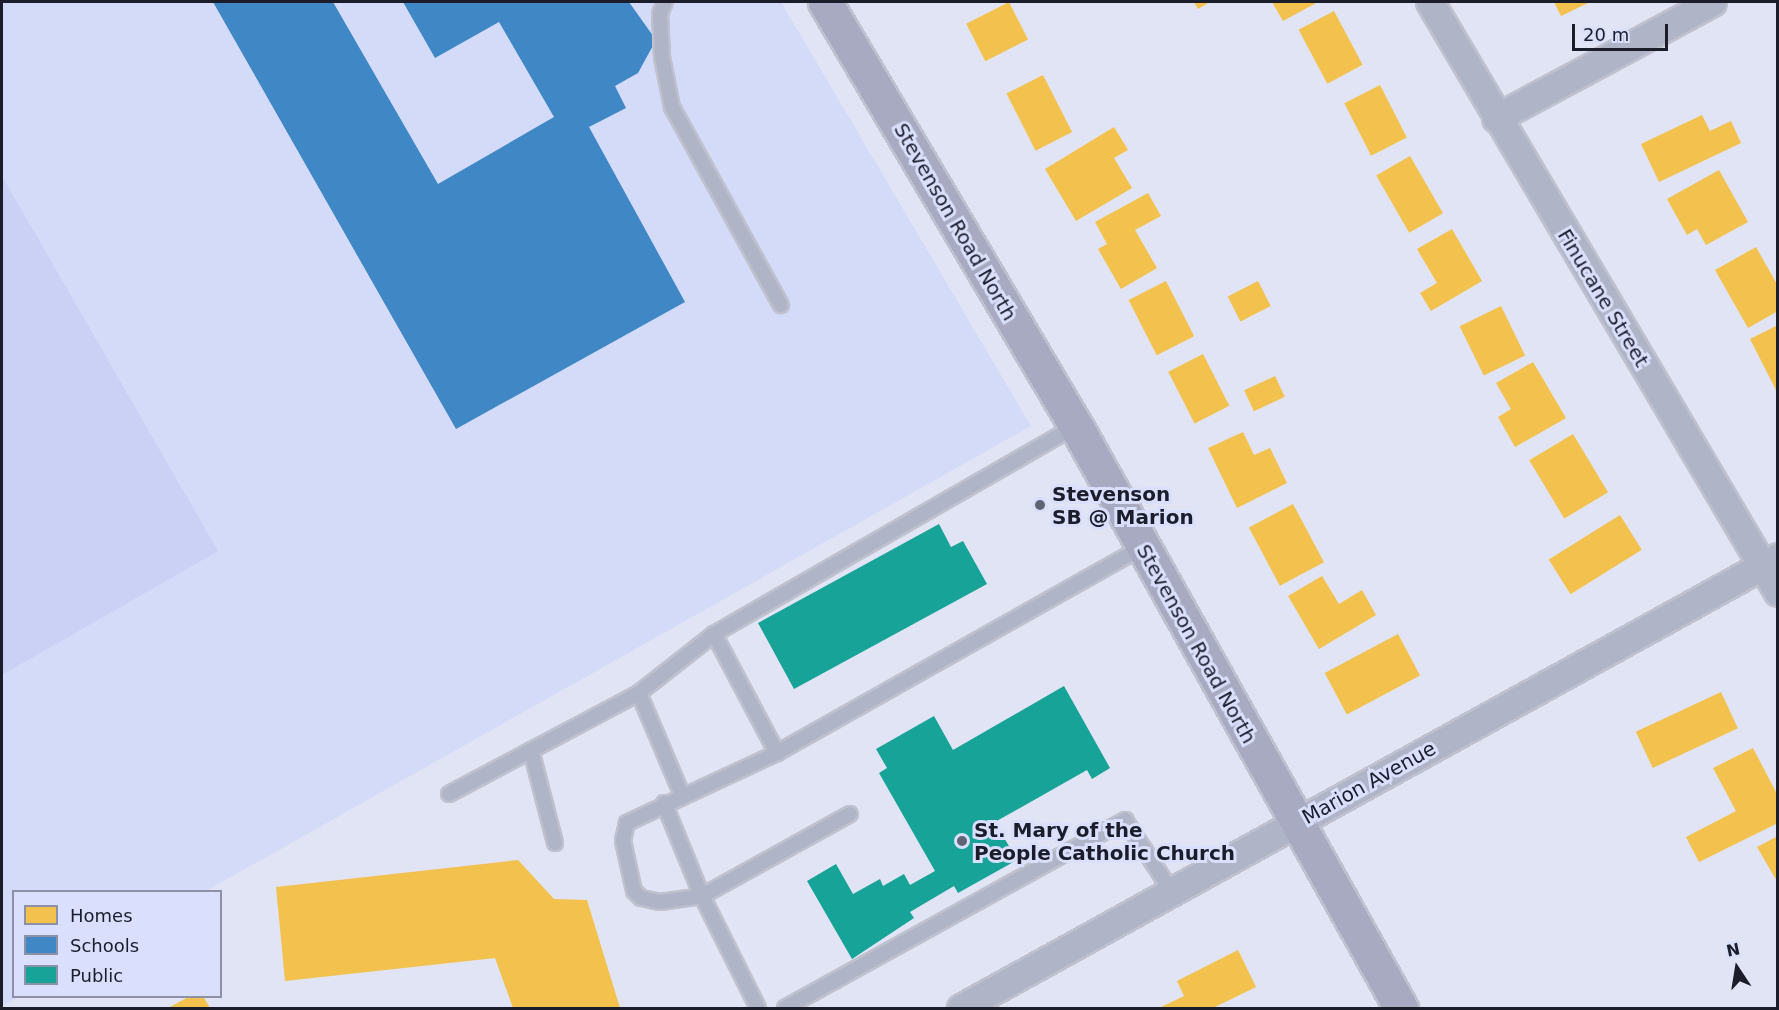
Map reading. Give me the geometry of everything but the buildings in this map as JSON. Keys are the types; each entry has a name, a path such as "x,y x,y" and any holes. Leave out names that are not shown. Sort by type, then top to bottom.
{"main road":[{"name":"Stevenson Road North","path":"825,2 1076,426 1295,824 1401,1008"}],"street":[{"name":"Finucane Street","path":"1430,2 1496,118 1770,561 1778,592"},
{"path":"1496,118 1712,2"},
{"name":"Marion Avenue","path":"961,1008 1770,561"}],"lane":[{"path":"665,2 660,14 662,57 672,107 781,305"},
{"path":"449,794 639,693 714,634 1076,426"},
{"path":"850,814 702,896 649,901 634,891 624,831 635,817 777,753 1143,547"},
{"path":"714,634 777,753"},
{"path":"639,693 682,795"},
{"path":"531,750 555,843"},
{"path":"664,803 702,896 758,1008"},
{"path":"785,1008 1125,820 1172,892"}],"shaded area":[{"path":"2,2 781,2 1031,426 208,890 12,890 12,998 17,998 2,1006"},
{"path":"2,176 218,551 2,675"}],"place":[{"name":"Stevenson SB @ Marion","path":"1040,505"},
{"name":"St. Mary of the People Catholic Church","path":"962,841"}]}
